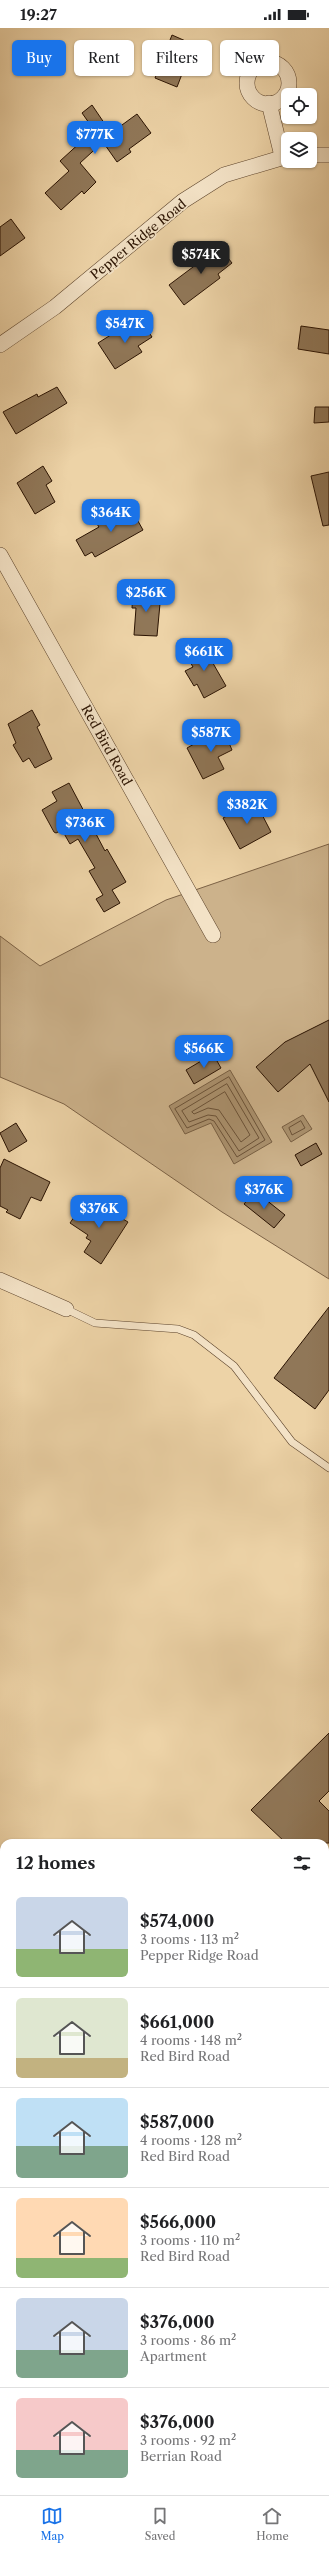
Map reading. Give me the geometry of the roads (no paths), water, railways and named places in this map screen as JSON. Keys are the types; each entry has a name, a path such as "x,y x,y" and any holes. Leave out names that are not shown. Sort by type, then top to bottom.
{"street":[{"path":"269,103 281,143"},
{"path":"317,155 329,154"},
{"name":"Pepper Ridge Road","path":"0,345 55,307 183,201 224,175 281,157"},
{"name":"Red Bird Road","path":"0,555 213,935"},
{"path":"0,1280 66,1309"}],"lane":[{"path":"66,1309 95,1323 178,1329 194,1335 234,1366 292,1442 329,1468"}],"water":[{"path":"230,1070 272,1142 234,1164 211,1123 185,1134 169,1106"},
{"path":"303,1115 312,1129 291,1142 282,1127"}]}
